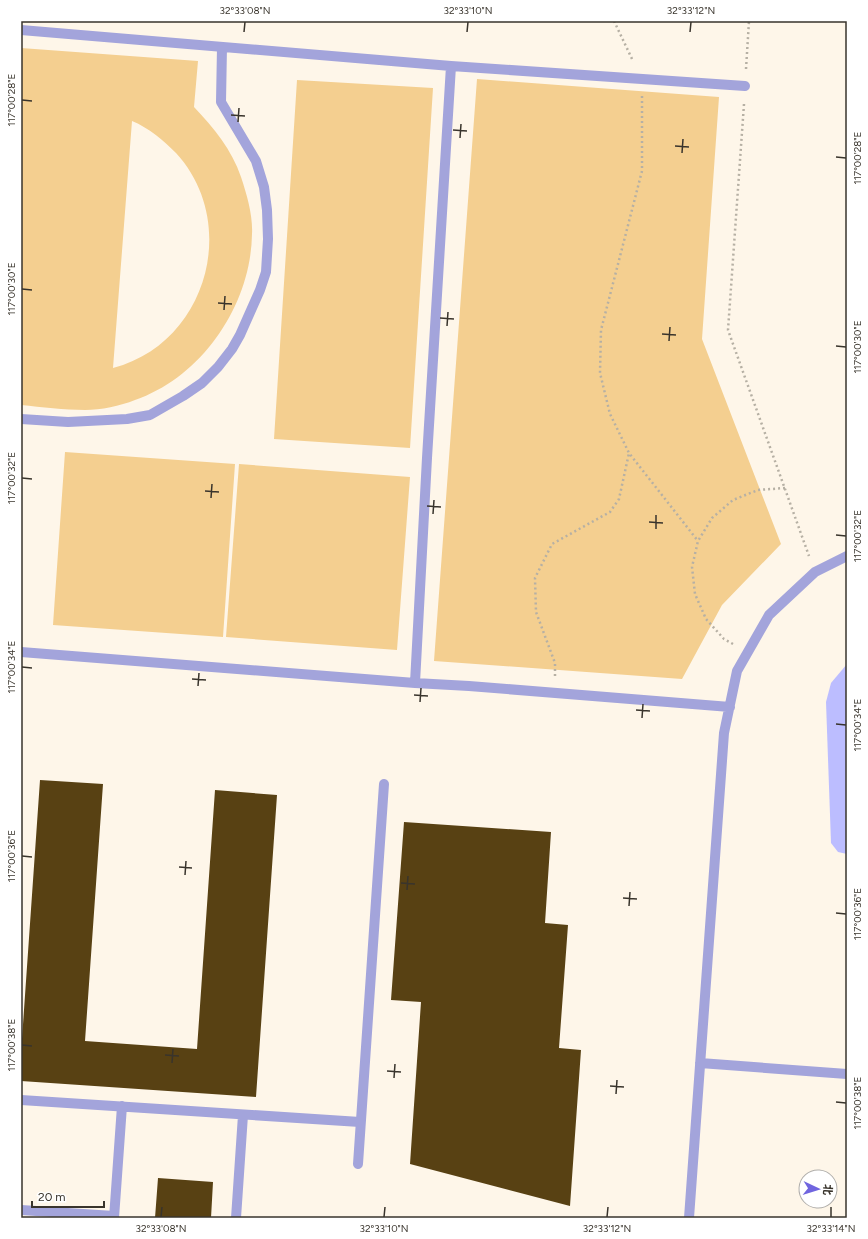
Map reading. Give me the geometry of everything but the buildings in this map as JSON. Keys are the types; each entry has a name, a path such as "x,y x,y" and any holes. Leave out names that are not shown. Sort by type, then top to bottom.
{"lane":[{"path":"21,30 451,66 745,86"},
{"path":"21,419 68,422 127,420 150,415 202,383 218,367 232,349 240,335 260,290 266,272 268,239 267,210 264,187 256,161 221,102 222,47"},
{"path":"415,683 451,66"},
{"path":"689,1218 724,733 738,671 769,615 815,572 847,556"},
{"path":"21,652 730,707"},
{"path":"358,1164 384,784"},
{"path":"700,1064 847,1074"},
{"path":"21,1100 360,1122"},
{"path":"21,1210 114,1217 122,1106"},
{"path":"236,1218 243,1114"}],"path":[{"path":"614,21 642,79 642,171 603,322 600,373 610,414 629,453 698,541"},
{"path":"749,21 728,330 815,572"},
{"path":"554,693 555,663 536,612 535,578 552,544 610,512 618,500 629,453"},
{"path":"748,652 724,639 706,619 695,594 692,567 698,541 712,518 733,500 758,490 785,488"}],"shaded area":[{"path":"21,48 198,61 194,107 209,123 233,158 241,177 252,220 249,261 243,287 232,312 218,335 201,356 181,374 159,389 135,400 110,407 91,410 69,410 21,405","holes":["132,121 156,135 176,153 196,182 207,213 209,246 204,278 191,308 171,334 145,355 113,368"]},
{"path":"477,79 719,97 702,339 781,544 722,605 682,679 434,661"},
{"path":"297,80 433,88 410,448 274,439"},
{"path":"65,452 235,464 223,637 53,625"},
{"path":"239,464 410,477 397,650 226,637"}],"water":[{"path":"847,664 847,854 838,852 831,843 826,702 831,683"}]}
